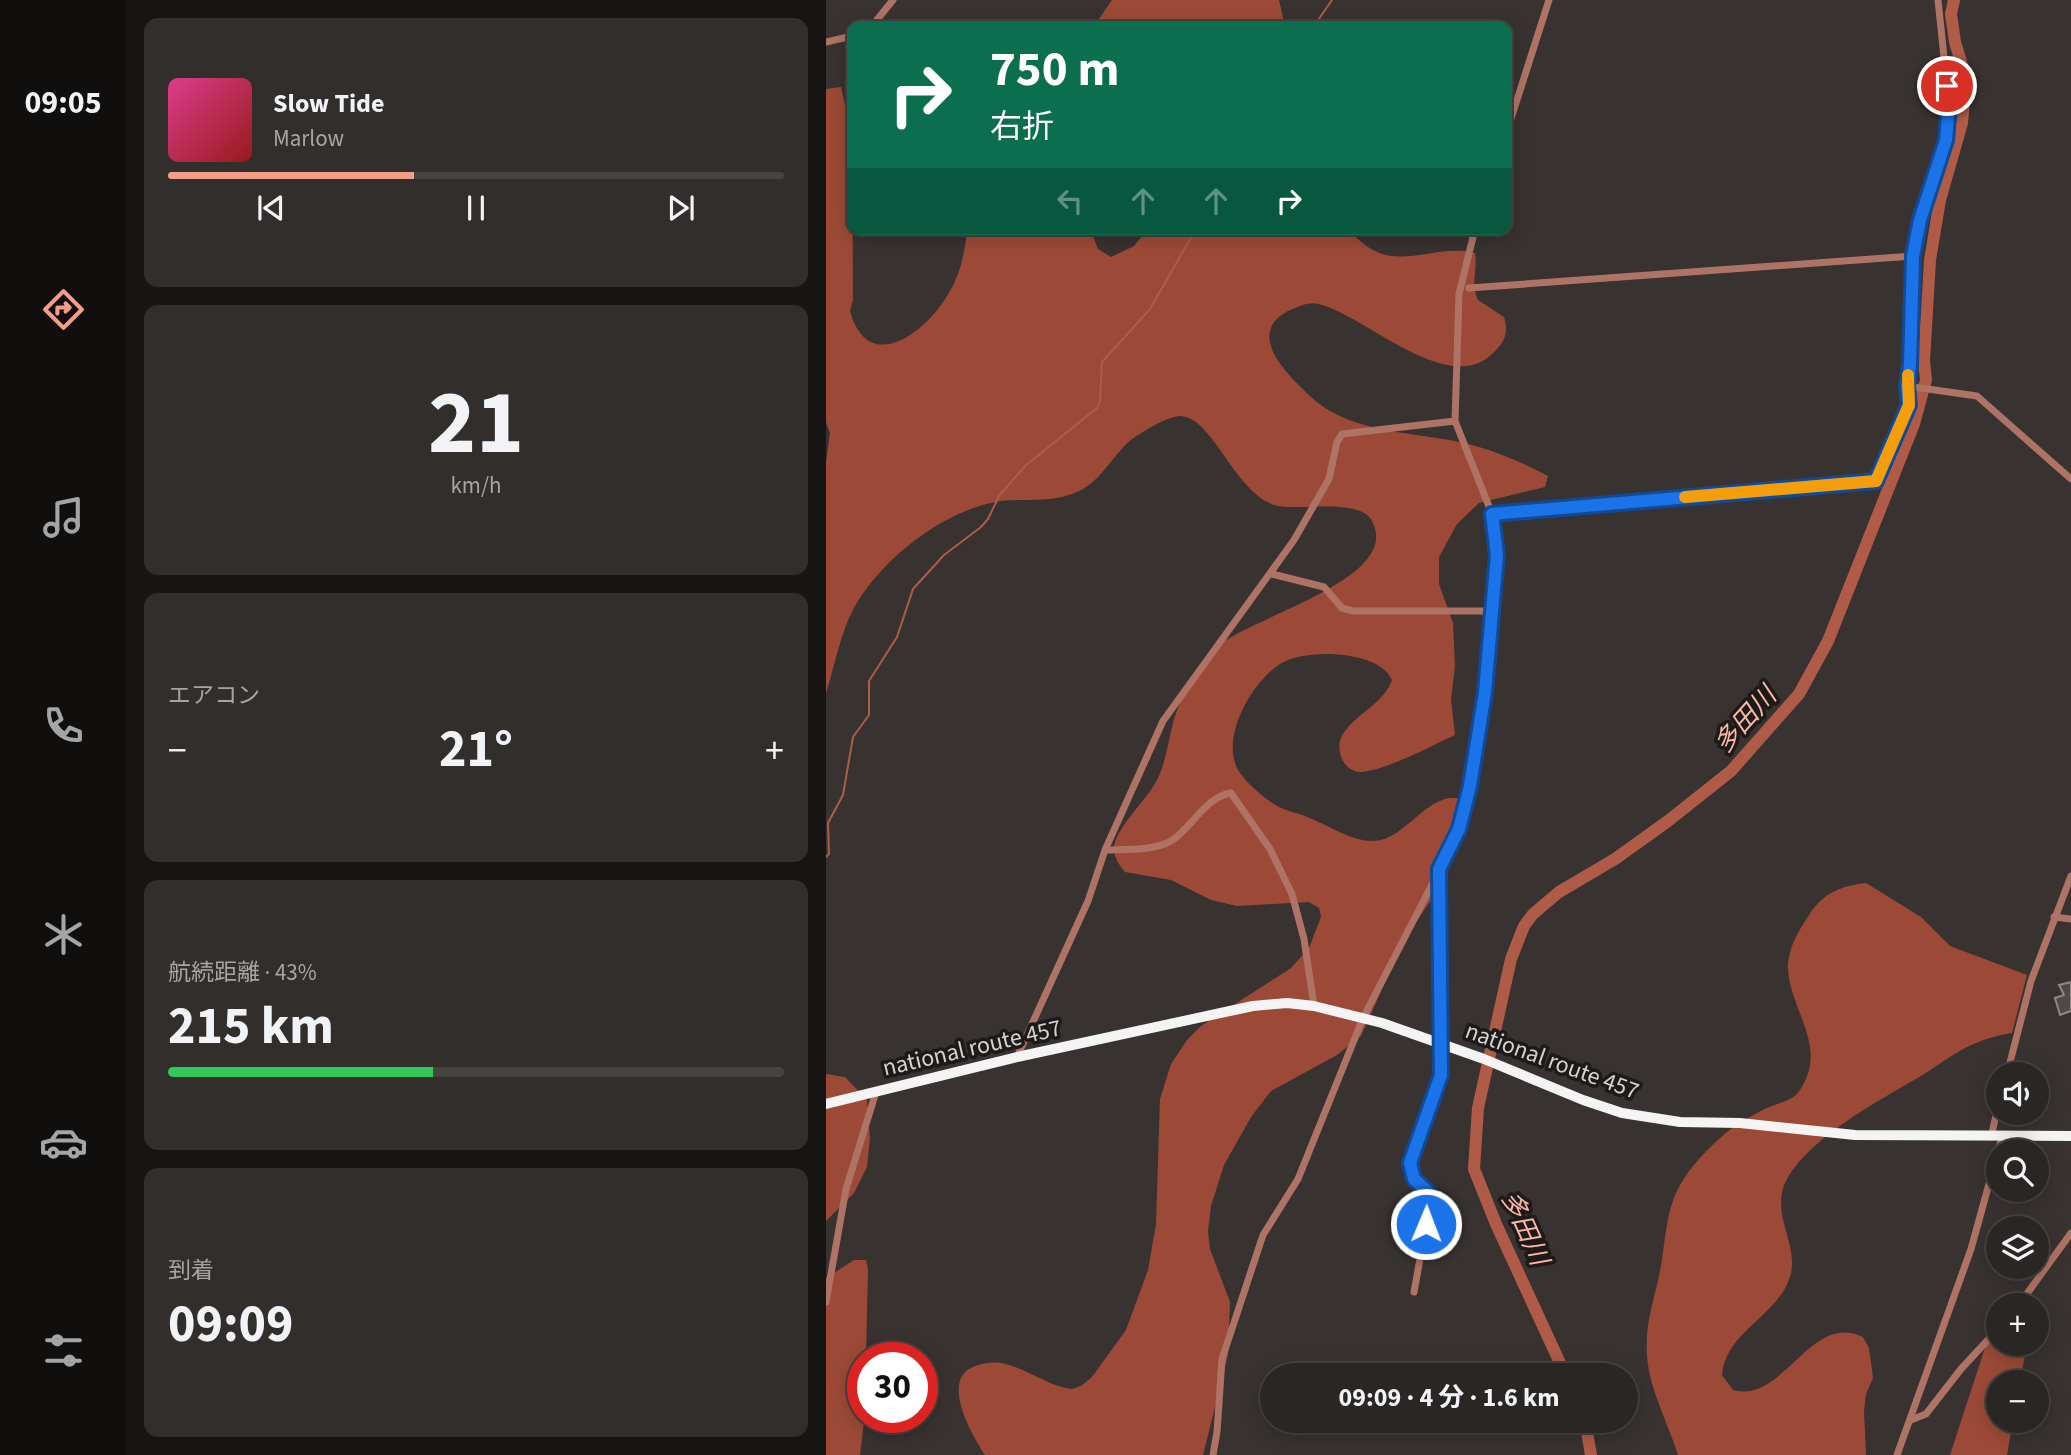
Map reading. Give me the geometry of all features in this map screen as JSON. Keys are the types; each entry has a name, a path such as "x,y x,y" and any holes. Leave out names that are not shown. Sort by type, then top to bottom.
{"highway":[{"name":"national route 457","path":"826,1104 1017,1057 1253,1006 1287,1003 1314,1006 1363,1018 1441,1043 1622,1113 1680,1122 1740,1123 1855,1135 2071,1136"}],"street":[{"path":"875,21 886,4 893,0"},
{"path":"1512,115 1549,0"},
{"path":"1492,514 1876,481 1909,405 1907,386 1913,256 1920,220 1949,123 1938,0"},
{"path":"826,42 847,37"},
{"path":"1213,1455 1222,1359 1263,1235 1298,1180 1363,1018 1459,829 1470,786 1488,668 1497,555 1492,514 1455,421 1459,294 1474,235"},
{"path":"1469,288 1913,256"},
{"path":"1907,386 1966,393 1984,401 2071,478"},
{"path":"1017,1057 1088,901 1105,850 1143,762 1172,707 1272,574 1329,479 1337,442 1342,434 1455,421"},
{"path":"1272,574 1324,587 1342,608 1353,611 1492,611"},
{"path":"1105,850 1156,846 1170,842 1217,799 1231,793 1269,849 1292,894 1304,939 1314,1006"},
{"path":"1414,1292 1430,1204 1428,1192 1414,1179 1410,1163 1441,1075 1439,869"},
{"path":"2010,1062 2031,981 2071,876"},
{"path":"2054,917 2071,919"},
{"path":"826,1302 846,1189 876,1092"},
{"path":"1897,1455 1971,1249 1997,1125"},
{"path":"2027,1293 2071,1233"},
{"path":"1911,1420 1926,1414 1986,1342"}],"shaded area":[{"path":"1112,0 1279,0 1284,21 1097,21"},
{"path":"841,87 847,113 847,235 853,235 853,300 850,311 858,331 870,341 883,345 897,342 925,323 937,310 959,272 966,235 1092,235 1098,249 1111,257 1134,246 1143,235 1353,235 1373,250 1385,255 1410,256 1449,251 1475,253 1475,288 1478,300 1504,317 1506,328 1505,337 1496,350 1474,365 1453,366 1430,360 1338,311 1315,303 1288,311 1276,320 1270,331 1270,342 1274,354 1290,376 1327,409 1346,419 1390,431 1479,447 1548,476 1545,487 1479,503 1457,524 1439,557 1439,584 1453,623 1455,666 1451,699 1455,735 1370,771 1357,772 1351,769 1341,756 1341,737 1351,724 1383,695 1392,680 1384,670 1373,663 1323,654 1291,659 1269,672 1250,697 1236,727 1233,757 1238,770 1256,790 1281,808 1356,839 1377,841 1387,838 1444,799 1465,800 1461,828 1433,897 1404,940 1361,1036 1337,1055 1271,1091 1251,1117 1224,1165 1211,1206 1208,1231 1210,1249 1230,1302 1228,1355 1203,1455 985,1455 961,1407 960,1381 966,1371 978,1365 998,1363 1014,1366 1055,1385 1072,1389 1092,1377 1126,1330 1148,1270 1156,1224 1160,1099 1171,1064 1187,1040 1201,1026 1291,968 1309,948 1321,917 1319,908 1309,902 1237,906 1211,900 1171,880 1125,872 1114,853 1114,846 1121,830 1157,780 1180,704 1206,658 1230,638 1344,580 1365,562 1376,542 1372,521 1355,509 1274,505 1247,485 1214,441 1193,420 1181,416 1173,417 1133,439 1099,476 1073,494 1052,499 1001,501 980,506 937,525 917,539 880,572 854,608 841,639 826,693 826,462 830,433 826,422 826,89"},
{"path":"1866,883 1921,917 1950,946 2027,975 2012,1033 1961,1050 1841,1126 1802,1158 1789,1175 1782,1193 1782,1214 1792,1256 1790,1277 1784,1291 1732,1347 1722,1375 1733,1390 1751,1391 1783,1373 1812,1346 1828,1336 1844,1332 1863,1337 1869,1348 1873,1378 1866,1394 1864,1411 1866,1455 1678,1455 1653,1387 1647,1351 1650,1317 1672,1202 1689,1171 1719,1139 1748,1118 1793,1097 1801,1088 1810,1066 1810,1051 1789,978 1791,950 1802,926 1820,901 1840,889"},
{"path":"826,1074 845,1077 867,1100 870,1138 867,1167 854,1193 826,1221"},
{"path":"854,1260 866,1260 866,1342 847,1342 847,1433 863,1433 860,1455 826,1455 826,1278"},
{"path":"1986,1345 1986,1356 2025,1356 2022,1370 1986,1370 1986,1433 2011,1433 2007,1455 1950,1455"}],"building":[{"path":"2071,982 2071,1011 2060,1015 2055,998 2064,995 2059,985"}],"waterway":[{"path":"1317,21 1332,0"},
{"name":"多田川","path":"1560,1363 1496,1224 1474,1169 1478,1108 1511,959 1524,926 1533,914 1559,892 1615,859 1668,821 1731,771 1799,694 1828,641 1914,424 1926,380 1924,361 1930,260 1940,200 1962,123 1966,79 1955,42 1951,14 1954,0"},
{"path":"826,857 829,854 828,823 843,795 853,737 869,715 869,681 897,637 913,589 944,555 981,527 999,496 1025,466 1097,408 1100,401 1102,362 1150,309 1193,235"},
{"name":"多田川","path":"1587,1433 1591,1455"}],"slow traffic":[{"path":"1685,497 1876,481 1909,405 1908,375"}],"route":[{"path":"1426,1224 1430,1204 1428,1192 1414,1179 1410,1163 1441,1075 1439,869 1459,829 1470,786 1485,692 1497,555 1492,514 1876,481 1909,405 1907,386 1913,256 1920,220 1946,140 1949,123 1947,86"}]}
